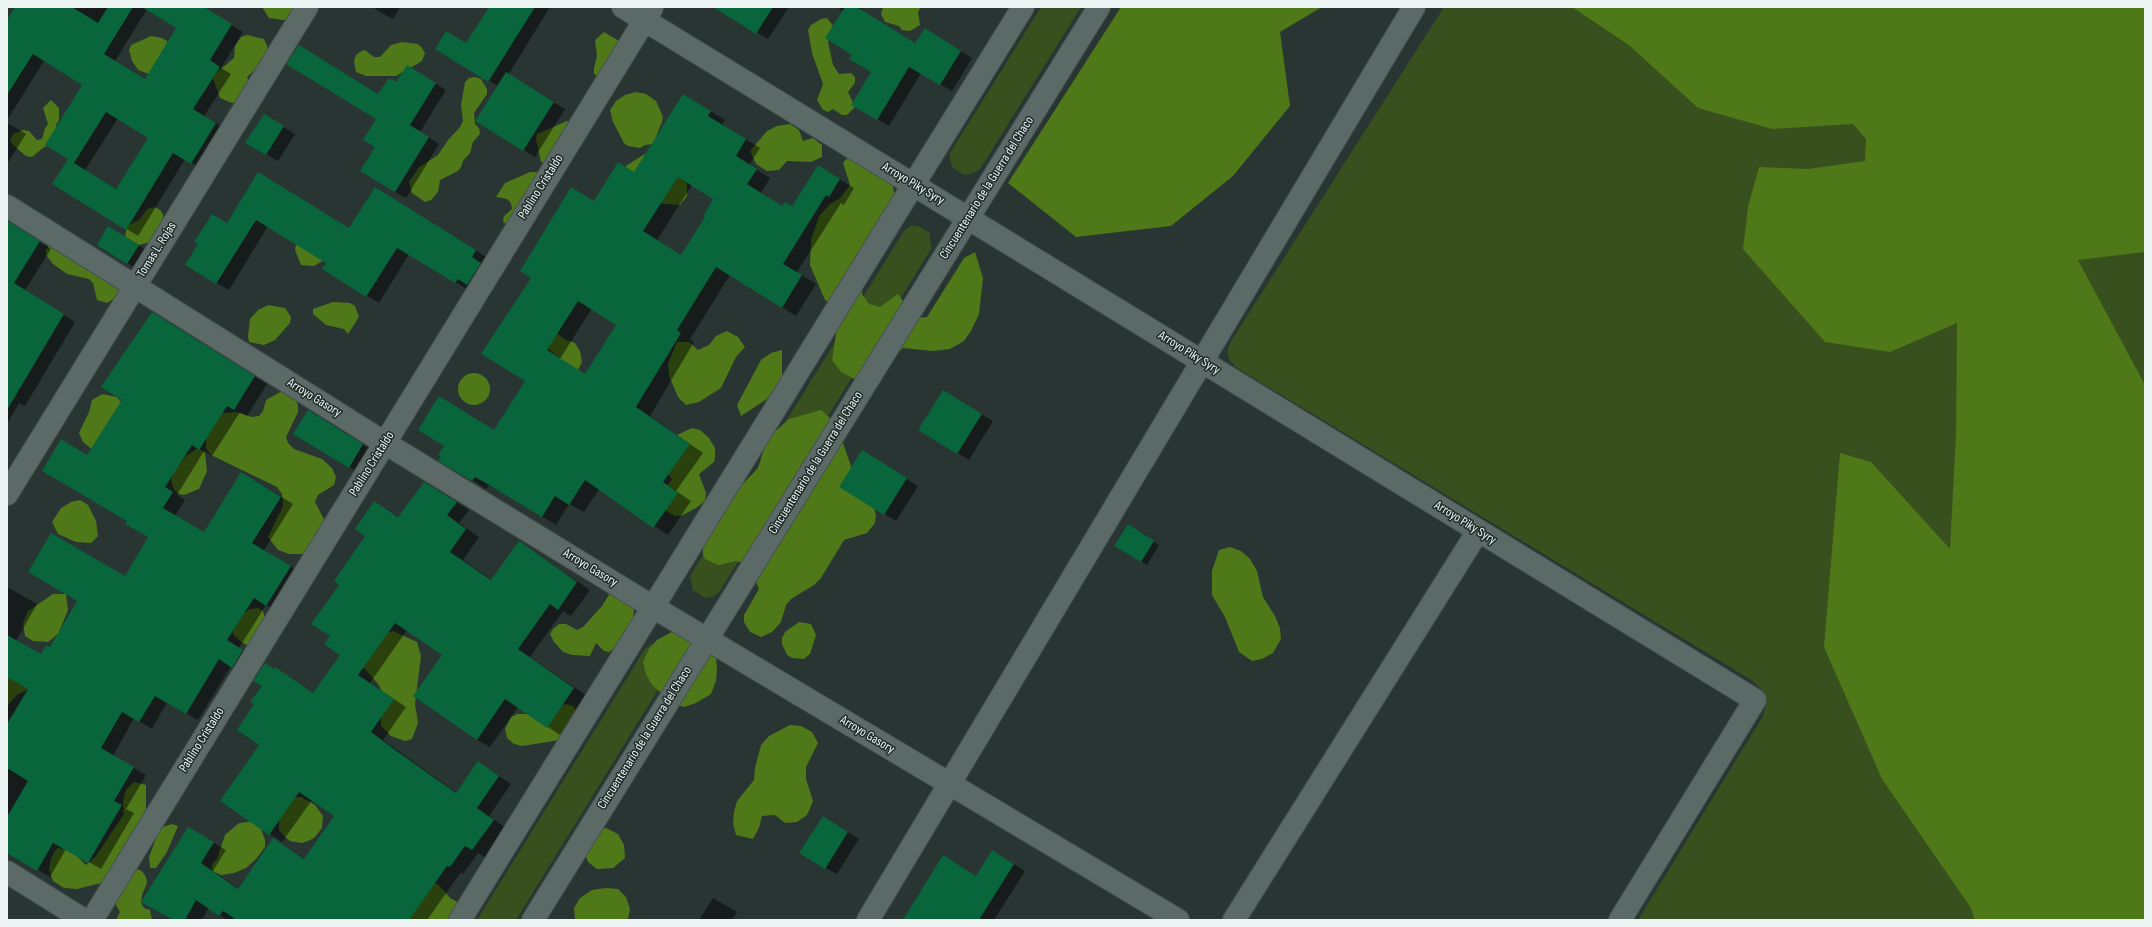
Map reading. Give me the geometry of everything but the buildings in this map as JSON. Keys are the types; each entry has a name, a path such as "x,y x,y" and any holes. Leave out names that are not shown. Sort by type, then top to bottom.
{"street":[{"name":"Tomas L. Rojas","path":"7,494 307,7"},
{"name":"Arroyo Piky Syry","path":"624,7 648,13 914,184 1755,700 1620,920"},
{"path":"460,920 1023,7"},
{"name":"Cincuentenario de la Guerra del Chaco","path":"533,920 706,638 969,218 1099,7"},
{"path":"868,920 1414,7"},
{"name":"Pablino Cristaldo","path":"92,920 648,13"},
{"name":"Arroyo Gasory","path":"7,206 385,442 654,607 1178,920"},
{"path":"1234,920 1478,531"},
{"path":"7,872 84,920"}],"green space":[{"path":"262,7 308,7 290,21 269,18"},
{"path":"883,7 921,7 918,12 920,25 910,31 902,30 899,26 885,22 881,14"},
{"path":"1041,7 1081,7 980,169 973,173 964,175 953,168 950,160 950,153"},
{"path":"1121,7 1322,7 1280,32 1290,106 1233,176 1171,226 1076,237 1008,183"},
{"path":"1444,7 2145,7 2145,920 1638,920 1763,716 1767,699 1763,691 1753,681 1237,368 1230,361 1227,352 1231,341"},
{"path":"1572,7 2145,7 2145,252 2078,260 2145,385 2145,920 1975,920 1971,908 1882,779 1824,647 1840,453 1871,462 1950,549 1956,434 1957,323 1890,352 1825,342 1743,249 1748,207 1759,167 1808,169 1865,161 1866,139 1853,124 1772,129 1698,108 1630,46"},
{"path":"827,18 834,27 828,42 833,65 839,74 851,73 855,77 855,83 848,92 855,107 847,115 842,115 833,109 828,112 823,110 817,100 823,84 812,53 808,30 811,25 821,19"},
{"path":"604,32 619,41 603,81 594,74 594,68 597,56 595,40"},
{"path":"247,35 264,39 271,55 247,77 252,88 243,100 232,103 220,98 213,78 216,73 234,58 235,46 241,37"},
{"path":"151,36 162,38 167,41 170,52 149,74 138,70 132,61 129,50 131,45"},
{"path":"402,42 418,44 425,53 422,61 396,76 366,76 356,72 354,61 356,55 360,52 365,50 374,57 380,57 391,45"},
{"path":"475,77 481,79 487,89 487,94 474,113 475,124 479,128 480,134 473,142 470,153 463,161 458,171 440,180 438,192 431,200 425,202 412,193 409,182 419,167 438,155 448,140 460,127 463,121 461,105 465,82 469,78"},
{"path":"636,92 646,94 656,101 663,117 653,144 645,145 640,148 628,146 624,143 613,122 610,110 616,101 625,95"},
{"path":"51,100 59,108 59,120 56,125 57,130 50,145 44,147 32,157 26,156 13,145 10,140 13,134 23,130 29,131 37,140 42,139 45,128 48,124 43,108"},
{"path":"567,121 572,124 550,165 541,162 536,139 537,134"},
{"path":"790,124 799,130 803,141 813,138 822,145 822,157 811,162 787,161 779,170 767,171 756,164 750,151 767,131 777,126"},
{"path":"666,145 687,168 687,196 680,205 653,203 624,178 626,166 643,155"},
{"path":"852,153 891,178 894,192 895,206 863,282 862,294 869,304 880,307 898,294 915,318 927,317 964,258 975,252 983,278 979,314 971,331 964,341 950,349 933,351 903,348 866,385 841,372 832,360 838,321 837,307 825,300 810,265 811,240 819,216 830,204 840,198 850,185 843,163"},
{"path":"530,172 541,172 531,190 522,198 509,226 503,222 504,216 512,209 511,203 507,199 496,197 505,183"},
{"path":"155,207 163,214 163,226 153,241 139,245 125,237 127,226 139,220 147,209"},
{"path":"910,226 918,226 930,233 931,249 720,591 714,596 705,598 693,590 690,576 904,231"},
{"path":"297,239 324,260 314,266 301,265 295,250"},
{"path":"50,245 82,264 85,269 121,286 120,291 107,303 97,300 93,283 89,279 67,274 53,264 46,255 46,250"},
{"path":"333,302 350,303 355,306 359,317 348,334 344,329 326,325 313,314 313,309"},
{"path":"268,305 285,308 291,317 290,323 275,340 264,345 249,342 248,336 250,319 258,310"},
{"path":"554,331 564,339 575,343 580,351 582,362 576,374 557,370 560,358 542,344"},
{"path":"727,331 738,337 745,347 736,357 721,388 699,402 686,405 678,397 669,376 668,364 677,342 689,342 698,350 709,345 716,336"},
{"path":"782,350 782,377 767,399 741,416 737,405 761,360 771,353"},
{"path":"471,373 477,373 487,380 490,389 489,395 483,402 477,405 471,405 461,398 458,392 458,386 465,376"},
{"path":"282,391 294,397 298,405 298,412 286,437 288,443 294,449 322,459 332,468 336,477 334,485 318,495 315,502 327,525 310,552 302,554 289,554 278,550 268,537 283,506 282,494 277,487 211,455 206,448 206,440 211,424 216,418 223,413 236,412 252,417 259,416 263,411 266,400"},
{"path":"102,394 117,397 124,406 93,450 83,442 79,433 89,412 92,400"},
{"path":"821,410 830,418 841,437 855,478 873,504 876,516 875,523 867,533 844,540 821,578 814,585 791,599 786,605 781,622 772,632 761,637 750,632 744,622 744,615 759,589 746,564 736,561 718,565 705,559 703,555 703,541 715,518 729,505 738,489 758,468 769,437 789,419"},
{"path":"692,428 700,430 709,438 715,448 715,457 714,462 699,474 706,493 705,501 683,515 675,516 665,510 661,491 672,480 667,472 671,442 677,435"},
{"path":"198,448 205,453 207,471 199,489 184,495 179,494 174,490 171,480 173,472 186,456"},
{"path":"80,500 88,505 96,521 98,536 91,543 76,542 58,534 52,522 61,508 71,502"},
{"path":"1230,547 1241,551 1250,559 1257,571 1263,597 1275,616 1280,628 1281,639 1273,653 1262,659 1252,661 1239,652 1225,617 1212,595 1212,571 1219,550"},
{"path":"613,588 635,605 632,624 623,632 622,644 609,652 604,651 596,643 590,656 572,655 563,652 554,642 550,634 553,629 559,624 566,624 577,630 583,627 602,606"},
{"path":"53,594 66,594 68,610 58,634 48,642 33,641 25,636 23,623 28,611"},
{"path":"258,608 263,611 267,628 258,640 247,645 241,642 233,634 233,628 236,619 250,609"},
{"path":"799,622 811,624 816,635 810,654 804,659 792,658 787,655 782,644 782,638 785,632"},
{"path":"684,625 716,656 717,669 716,681 711,694 696,703 684,707 672,703 652,685 646,674 643,662 649,649 657,640"},
{"path":"393,631 417,642 421,656 415,704 418,723 412,739 405,741 391,736 381,726 382,693 379,685 361,665 381,634"},
{"path":"651,644 659,644 672,667 516,920 477,920 645,649"},
{"path":"7,678 13,678 30,689 18,694 7,706"},
{"path":"566,704 573,706 579,714 560,740 522,746 514,744 507,738 505,729 511,717 517,714 527,714"},
{"path":"790,725 801,726 812,732 818,743 806,767 806,779 813,801 807,815 797,822 785,823 775,815 762,816 759,828 753,839 736,835 733,823 737,801 754,780 755,768 761,745 769,736"},
{"path":"134,782 146,785 146,810 141,821 120,852 118,865 111,876 101,883 77,889 64,888 53,881 49,870 51,858 57,848 69,849 86,865 96,856 124,814 123,801 126,790"},
{"path":"293,797 301,797 315,805 323,816 322,828 314,838 302,843 290,841 279,830 279,818"},
{"path":"256,821 260,826 265,840 265,847 256,859 246,868 234,873 221,875 212,871 212,864 217,859 225,835 239,823"},
{"path":"172,824 178,826 167,852 156,868 150,868 149,857 158,833 163,827"},
{"path":"606,828 618,834 624,845 625,858 613,868 597,869 588,862 584,852 593,831"},
{"path":"135,868 142,871 146,877 147,883 142,895 141,903 144,908 150,910 152,920 116,920 120,912 114,901"},
{"path":"428,879 439,885 450,898 461,904 462,920 401,920"},
{"path":"606,888 618,889 626,897 630,909 628,920 575,920 574,908 580,898 592,890"}]}
